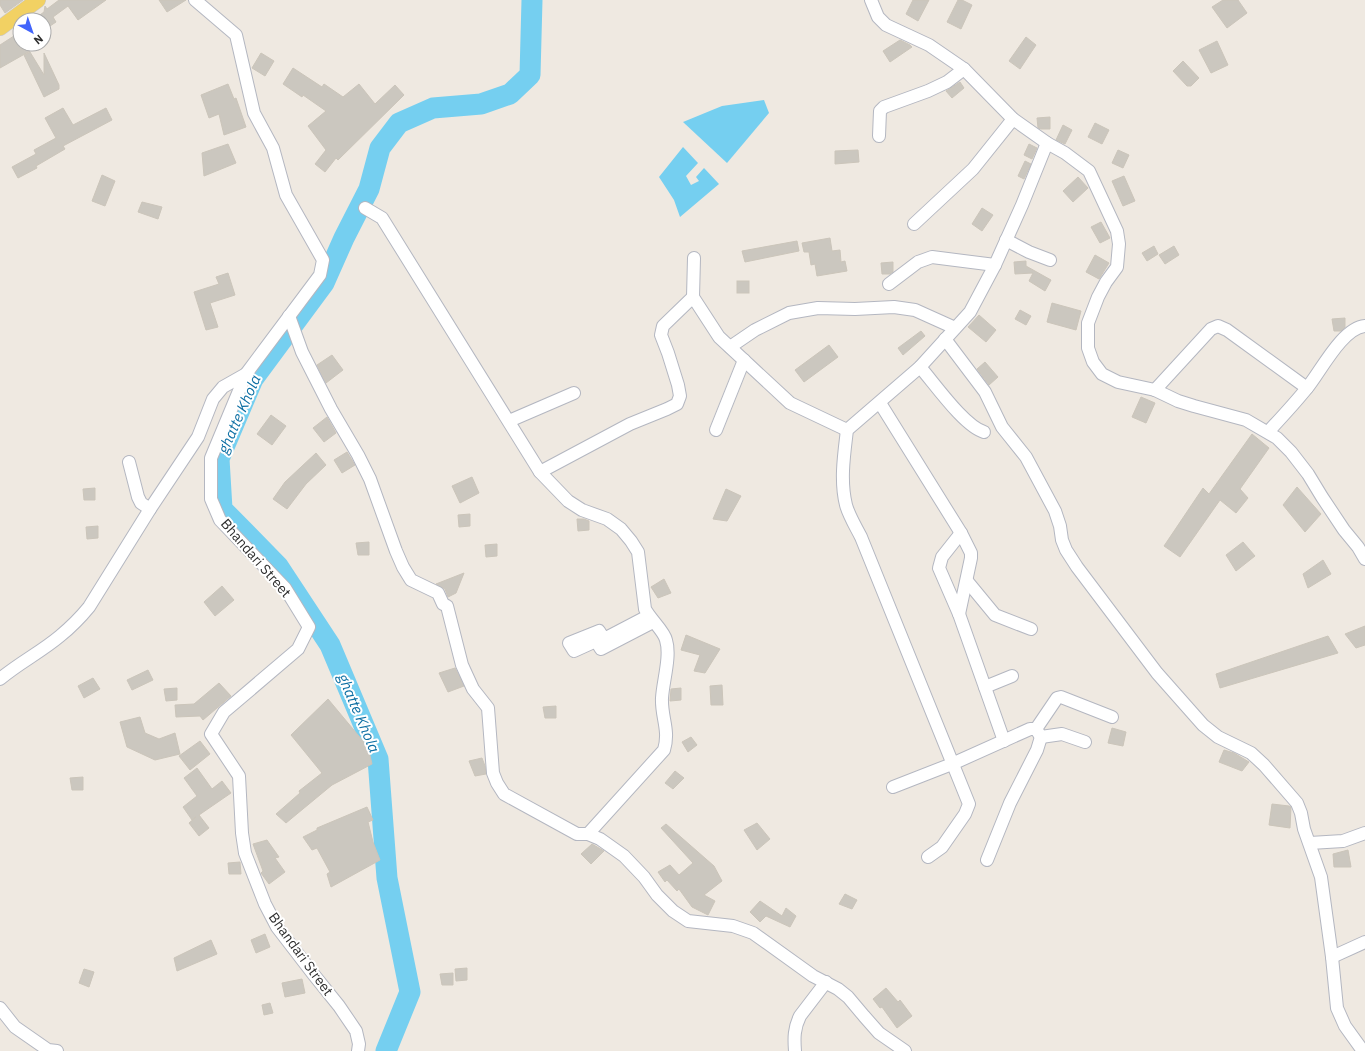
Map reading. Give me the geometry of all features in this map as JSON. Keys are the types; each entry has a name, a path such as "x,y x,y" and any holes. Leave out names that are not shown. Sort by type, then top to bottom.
{"main road":[{"path":"0,28 38,0"}],"street":[{"name":"Bhandari Street","path":"195,0 236,35 254,113 273,148 286,196 323,260 320,275 246,374 211,458 211,499 220,520 285,588 309,627 298,649 224,712 211,734 239,776 242,833 245,853 265,904 277,927 339,1006 356,1031 359,1044 358,1051"},
{"path":"871,0 878,17 886,25 929,45 964,69 1013,119 1047,143 1065,153 1089,171 1117,230 1119,244 1117,267 1106,282 1098,297 1088,323 1088,348 1094,362 1102,374 1118,382 1155,390 1178,401 1246,420 1277,438 1291,452 1308,474 1344,530 1358,547 1365,559"},
{"path":"879,136 880,112 884,107 928,91 947,82 964,69"},
{"path":"914,224 973,169 1013,119"},
{"path":"928,857 942,847 965,814 969,804 861,537 846,507 843,488 844,453 847,430 920,367 970,312 995,265 1047,143"},
{"path":"365,208 382,218 540,472 568,501 582,510 607,520 620,529 638,552 645,609 666,639 668,652 662,699 667,739 664,750 588,834"},
{"path":"1006,240 1029,252 1050,260"},
{"path":"889,284 918,262 932,257 995,265"},
{"path":"694,258 693,298 719,337 790,403 847,430"},
{"path":"540,472 630,424 677,404 680,396 679,390 661,335 663,326 693,298"},
{"path":"730,347 755,330 789,313 818,308 855,309 894,307 915,310 955,328"},
{"path":"289,316 302,352 331,409 370,479 403,567 411,580 438,593 443,604 447,606 462,665 473,689 488,708 492,762 497,783 504,794 577,834 588,834 602,840 624,856 644,877 657,895 673,911 688,921 733,926 753,933 813,976 838,989 848,997 879,1033 905,1051"},
{"path":"1155,390 1212,329 1218,326 1227,330 1307,388"},
{"path":"1268,432 1307,388 1347,335 1358,327 1365,326"},
{"path":"945,339 985,392 1002,428 1026,457 1056,511 1062,540 1066,550 1156,673 1202,725 1218,737 1251,753 1278,780 1296,803 1301,812 1304,829 1310,842 1321,877 1332,957 1337,1008 1345,1026 1363,1051"},
{"path":"716,430 744,360"},
{"path":"920,367 967,422 978,430 984,432"},
{"path":"0,680 12,669 59,637 79,619 89,607 150,509 198,437 213,399 217,393 246,374"},
{"path":"509,421 574,393"},
{"path":"880,403 961,533 971,553 970,565 959,614"},
{"path":"129,462 138,498 141,503 150,509"},
{"path":"961,533 942,557 939,568 959,614 1004,741"},
{"path":"966,581 995,615 1031,629"},
{"path":"651,619 601,649 596,641 574,651 570,643 599,631 604,639 651,619"},
{"path":"985,687 1012,676"},
{"path":"987,860 1010,803 1037,750 1039,733 1057,698 1061,697 1112,717"},
{"path":"893,787 952,764 1030,729 1039,733 1062,734 1085,742"},
{"path":"1310,842 1343,841 1365,833"},
{"path":"1332,957 1365,942"},
{"path":"795,1051 794,1030 797,1022 826,982"},
{"path":"0,1008 15,1027 48,1050 57,1051"}],"water":[{"path":"764,100 769,113 727,163 683,122 722,106"},
{"path":"683,147 698,163 686,176 691,185 699,181 696,177 704,168 719,184 680,217 674,200 659,177"}],"building":[{"path":"0,0 23,0 5,13 0,5"},
{"path":"59,0 106,0 78,20 68,6 53,17 56,22 52,25 52,12 44,12 45,6 47,9"},
{"path":"159,0 186,0 167,12"},
{"path":"913,0 929,0 918,21 906,14"},
{"path":"958,0 962,0 972,5 961,29 947,22"},
{"path":"1223,0 1238,0 1247,13 1227,28 1212,7"},
{"path":"12,37 12,52 28,52 0,68 0,45"},
{"path":"1026,37 1036,45 1020,69 1009,61"},
{"path":"900,40 912,47 890,62 883,51"},
{"path":"1217,41 1228,65 1211,73 1199,50"},
{"path":"30,52 44,75 44,53 59,85 59,89 44,97 24,55"},
{"path":"261,53 274,61 265,76 252,68"},
{"path":"1183,61 1199,78 1191,86 1187,86 1173,71"},
{"path":"293,68 322,87 324,84 343,97 359,84 375,104 395,85 404,95 338,160 336,158 325,172 315,164 326,150 308,126 326,111 303,95 302,97 283,84"},
{"path":"960,82 964,88 952,98 946,91"},
{"path":"228,84 234,99 236,98 246,127 224,135 219,114 209,118 201,95"},
{"path":"63,108 73,125 106,108 112,120 63,146 65,149 36,166 37,168 18,178 12,167 36,154 34,150 56,138 45,118"},
{"path":"1050,117 1050,129 1038,128 1037,118"},
{"path":"1095,123 1109,130 1102,144 1088,137"},
{"path":"1063,125 1072,130 1065,144 1056,140"},
{"path":"228,144 236,163 204,176 202,153"},
{"path":"1029,144 1037,148 1032,159 1024,155"},
{"path":"858,150 859,162 835,164 835,151"},
{"path":"1118,150 1129,155 1123,168 1112,163"},
{"path":"1025,161 1031,164 1024,179 1018,176"},
{"path":"102,175 115,181 105,206 92,201"},
{"path":"1124,176 1135,201 1123,206 1112,181"},
{"path":"1078,177 1088,188 1073,202 1063,191"},
{"path":"142,202 162,207 158,219 138,212"},
{"path":"982,208 993,215 982,231 972,224"},
{"path":"1101,222 1110,238 1100,243 1091,227"},
{"path":"830,238 832,251 840,250 841,262 845,261 847,271 817,276 815,264 811,265 809,252 804,252 802,243"},
{"path":"797,241 799,251 745,262 742,251"},
{"path":"1154,246 1158,254 1147,261 1142,253"},
{"path":"1174,246 1179,255 1165,264 1159,255"},
{"path":"1095,255 1109,263 1099,279 1086,272"},
{"path":"1026,261 1026,266 1051,280 1045,291 1029,281 1033,273 1015,274 1014,262"},
{"path":"893,262 893,272 890,274 882,274 881,263"},
{"path":"228,273 235,295 210,303 218,327 206,330 194,292 219,284 216,277"},
{"path":"737,281 749,281 749,293 737,293"},
{"path":"1052,303 1081,311 1076,330 1047,322"},
{"path":"1020,310 1031,316 1026,325 1015,319"},
{"path":"979,315 996,330 986,342 968,327"},
{"path":"1345,318 1345,327 1341,331 1334,331 1332,319"},
{"path":"921,331 925,336 903,355 898,348"},
{"path":"829,345 838,357 804,382 795,370"},
{"path":"332,355 343,370 326,383 317,365"},
{"path":"985,362 998,377 989,385 977,369"},
{"path":"1141,397 1155,403 1146,423 1132,417"},
{"path":"271,415 286,426 272,445 257,434"},
{"path":"327,417 336,433 324,442 313,428"},
{"path":"1252,434 1269,448 1240,489 1248,498 1236,513 1220,500 1180,557 1164,546 1203,488 1209,494"},
{"path":"347,452 355,465 342,473 334,460"},
{"path":"316,453 326,465 306,484 287,509 273,499 285,482"},
{"path":"472,477 479,493 460,503 452,486"},
{"path":"1297,487 1321,514 1305,532 1283,505"},
{"path":"95,488 95,500 84,500 83,489"},
{"path":"726,489 741,496 727,521 713,519"},
{"path":"470,514 470,526 459,527 458,515"},
{"path":"577,519 589,521 589,530 578,531"},
{"path":"98,526 98,538 87,539 86,527"},
{"path":"369,542 369,555 358,555 356,543"},
{"path":"1243,542 1255,556 1236,571 1226,555"},
{"path":"497,544 497,556 486,557 485,545"},
{"path":"1323,560 1331,574 1308,588 1303,574"},
{"path":"464,573 456,593 448,597 445,589 436,584"},
{"path":"664,579 671,593 658,598 651,587"},
{"path":"222,586 234,600 215,616 204,602"},
{"path":"1365,626 1365,645 1356,648 1345,634"},
{"path":"686,635 720,649 705,673 694,671 700,655 681,650"},
{"path":"1328,636 1338,653 1220,688 1216,674"},
{"path":"455,668 464,686 448,692 439,673"},
{"path":"148,670 153,680 132,690 127,680"},
{"path":"93,678 100,689 84,698 78,686"},
{"path":"219,683 231,696 203,720 200,716 176,717 175,705 194,704"},
{"path":"722,685 723,705 711,705 710,686"},
{"path":"177,688 177,700 166,701 164,689"},
{"path":"681,688 681,700 670,701 671,689"},
{"path":"328,699 368,747 372,764 332,785 286,823 276,814 300,793 299,791 322,773 291,735"},
{"path":"556,706 556,718 545,718 543,707"},
{"path":"140,717 145,733 159,739 175,733 180,754 155,760 127,747 120,722"},
{"path":"1112,728 1126,732 1123,746 1108,743"},
{"path":"691,737 697,745 688,752 682,742"},
{"path":"200,741 210,754 190,770 179,756"},
{"path":"1224,750 1234,753 1249,762 1242,771 1219,762"},
{"path":"482,758 486,774 475,776 469,761"},
{"path":"197,768 212,789 222,781 231,793 199,815 209,828 199,836 189,823 196,817 192,820 183,807 197,796 184,778"},
{"path":"675,771 684,778 673,789 665,783"},
{"path":"83,777 83,790 72,790 70,778"},
{"path":"1272,804 1291,807 1290,828 1269,825"},
{"path":"367,807 373,820 368,822 373,842 380,860 331,887 327,874 330,872 317,848 312,850 303,837 317,830 317,828"},
{"path":"757,823 770,839 757,850 744,830"},
{"path":"666,824 714,866 722,881 704,895 715,901 708,915 692,907 679,889 677,891 667,880 665,882 658,872 670,865 679,875 693,863 661,828"},
{"path":"267,840 279,857 275,858 285,872 269,884 261,873 263,871 253,844"},
{"path":"592,844 604,851 591,864 581,854"},
{"path":"1348,850 1351,867 1334,867 1333,854"},
{"path":"240,862 241,874 229,874 228,863"},
{"path":"845,894 857,900 852,909 839,904"},
{"path":"760,901 782,916 786,908 796,916 790,927 766,916 760,922 750,912"},
{"path":"265,934 270,947 256,953 251,940"},
{"path":"211,940 217,954 177,971 174,958"},
{"path":"467,968 467,980 456,981 455,969"},
{"path":"84,969 94,972 89,987 79,983"},
{"path":"453,973 453,985 442,985 440,974"},
{"path":"302,979 305,993 285,997 282,983"},
{"path":"886,988 898,1002 900,1000 912,1016 897,1028 882,1007 880,1008 873,999"},
{"path":"270,1003 273,1013 264,1015 262,1005"}],"waterway":[{"name":"ghatte Khola","path":"386,1051 410,992 387,878 378,759 330,645 278,566 222,509 219,459 253,379 324,283 344,238 369,189 380,148 399,123 433,108 481,104 510,94 530,75 532,0"}]}
